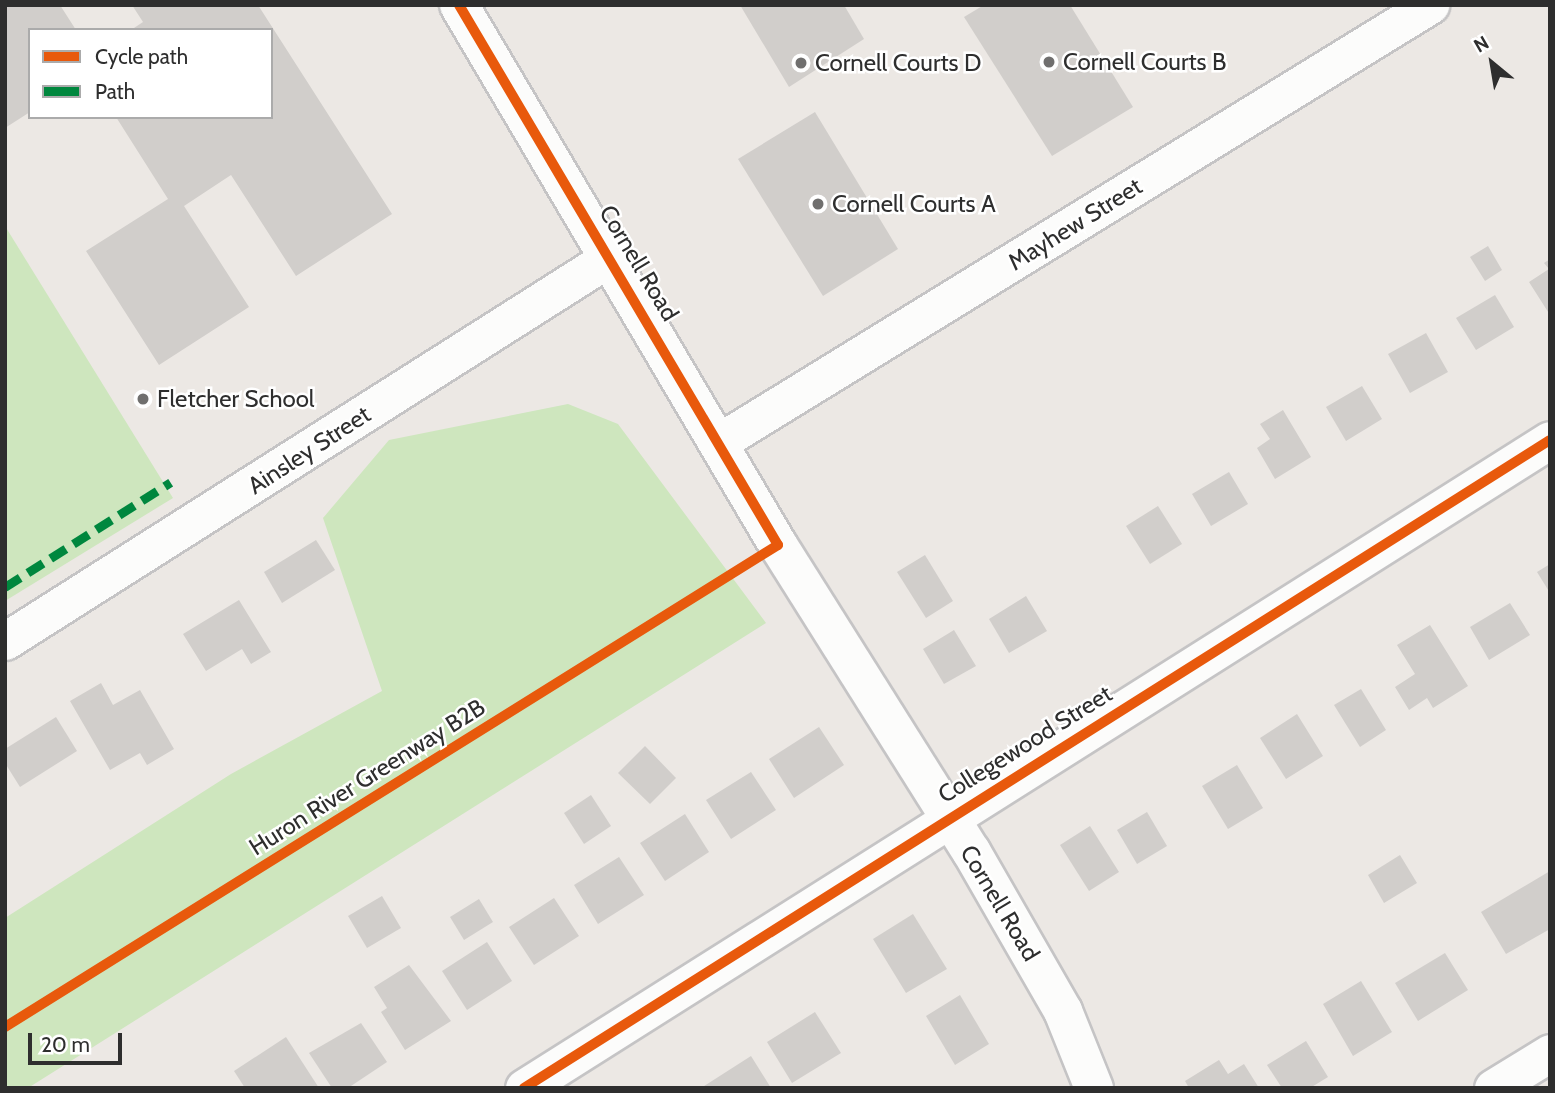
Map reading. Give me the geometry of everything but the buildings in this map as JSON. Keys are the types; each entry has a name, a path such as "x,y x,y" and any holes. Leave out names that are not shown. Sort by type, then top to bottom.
{"street":[{"name":"Cornell Road","path":"459,5 1063,1011 1094,1088"},
{"name":"Mayhew Street","path":"719,442 1430,5"},
{"name":"Ainsley Street","path":"5,641 612,257"},
{"name":"Collegewood Street","path":"524,1088 947,817 1550,440"},
{"path":"1493,1088 1550,1054"}],"green space":[{"path":"5,226 173,498 5,601"},
{"path":"568,404 618,424 766,623 28,1088 5,1088 5,918 231,774 382,691 323,518 389,440"}],"marked path":[{"path":"5,587 171,482"}],"cycle path":[{"name":"Huron River Greenway B2B","path":"5,1027 778,545 459,5"},
{"path":"524,1088 1550,440"}],"place":[{"name":"Cornell Courts B","path":"1049,62"},
{"name":"Cornell Courts D","path":"801,63"},
{"name":"Cornell Courts A","path":"818,204"},
{"name":"Fletcher School","path":"143,399"}]}
